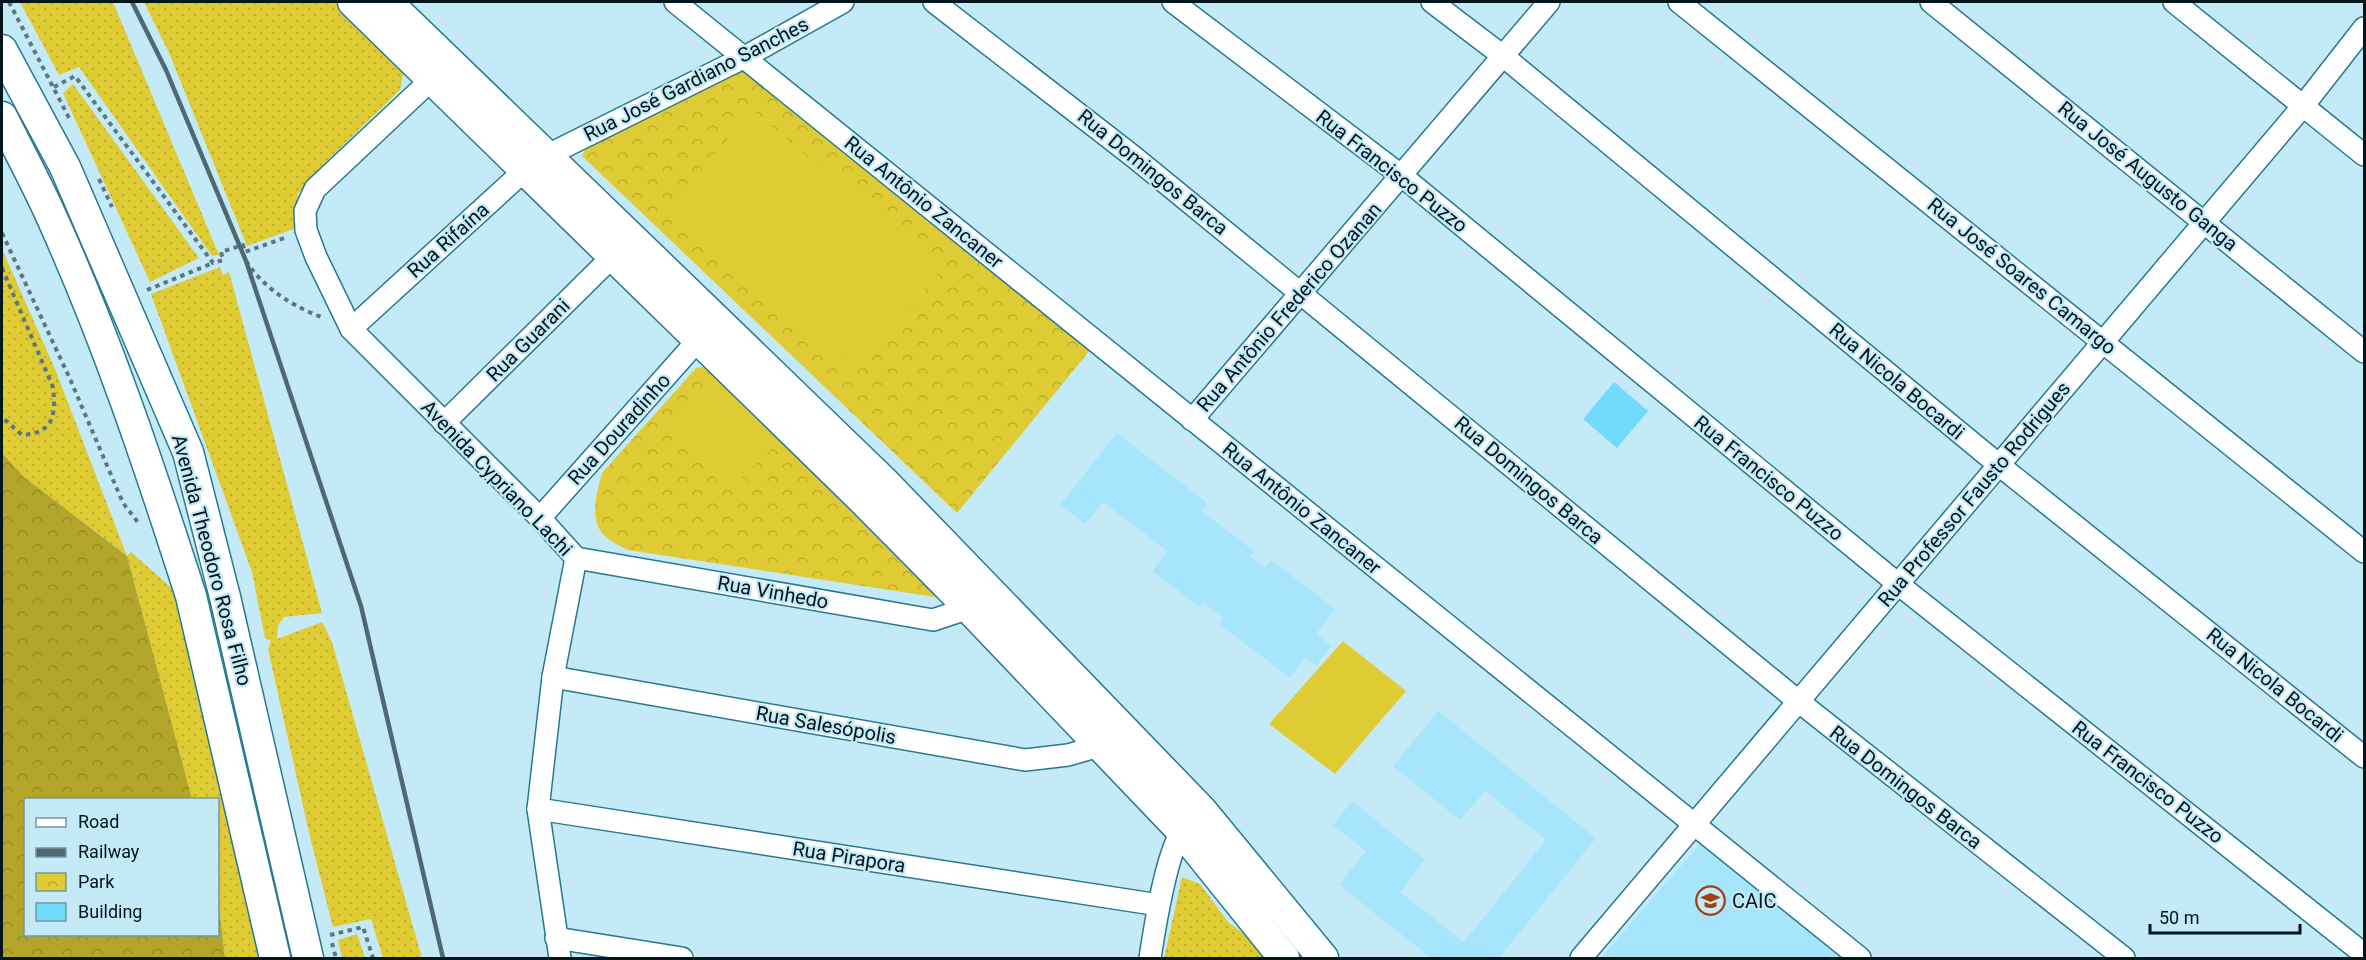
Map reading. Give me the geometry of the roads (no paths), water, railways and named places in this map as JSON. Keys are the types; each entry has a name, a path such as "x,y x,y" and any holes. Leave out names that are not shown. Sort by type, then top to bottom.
{"main road":[{"path":"353,2 430,80 536,163 612,257 699,339 872,490 969,608 1099,746 1191,821 1284,958"},
{"path":"387,2 536,163 872,490 1323,958"},
{"name":"Avenida Theodoro Rosa Filho","path":"2,50 65,167 188,452 225,597 308,958"},
{"name":"Avenida Theodoro Rosa Filho","path":"2,117 47,207 93,315 146,457 191,596 275,958"},
{"path":"253,858 284,852"}],"street":[{"name":"Rua Antônio Zancaner","path":"675,2 1860,958"},
{"name":"Rua José Gardiano Sanches","path":"536,163 745,57 843,2"},
{"name":"Rua Domingos Barca","path":"934,2 1125,150 1798,701 2124,958"},
{"name":"Rua Francisco Puzzo","path":"1173,2 1402,176 1898,584 2364,954"},
{"name":"Rua Nicola Bocardi","path":"1432,2 1503,56 1999,465 2364,757"},
{"name":"Rua Antônio Frederico Ozanan","path":"1192,420 1549,2"},
{"name":"Rua José Soares Camargo","path":"1679,2 2103,340 2364,552"},
{"name":"Rua José Augusto Ganga","path":"1931,2 2205,221 2364,352"},
{"path":"2174,2 2364,155"},
{"name":"Rua Professor Fausto Rodrigues","path":"1581,958 2303,106 2364,28"},
{"name":"Avenida Cypriano Lachi","path":"430,80 315,189 305,220 316,257 351,329 540,518 576,558 554,677 538,809 558,948"},
{"name":"Rua Rifaína","path":"351,329 536,163"},
{"name":"Rua Guarani","path":"444,423 612,257"},
{"name":"Rua Douradinho","path":"540,518 699,339"},
{"name":"Rua Vinhedo","path":"576,558 933,620 969,608"},
{"name":"Rua Salesópolis","path":"554,677 1025,760 1068,755 1099,746"},
{"name":"Rua Pirapora","path":"538,809 1159,905"},
{"path":"1150,958 1159,905 1191,821"},
{"path":"558,948 682,958"}],"railway":[{"path":"132,2 166,70 246,261 361,606 443,958"}],"place":[{"name":"CAIC","path":"1711,901"}]}
